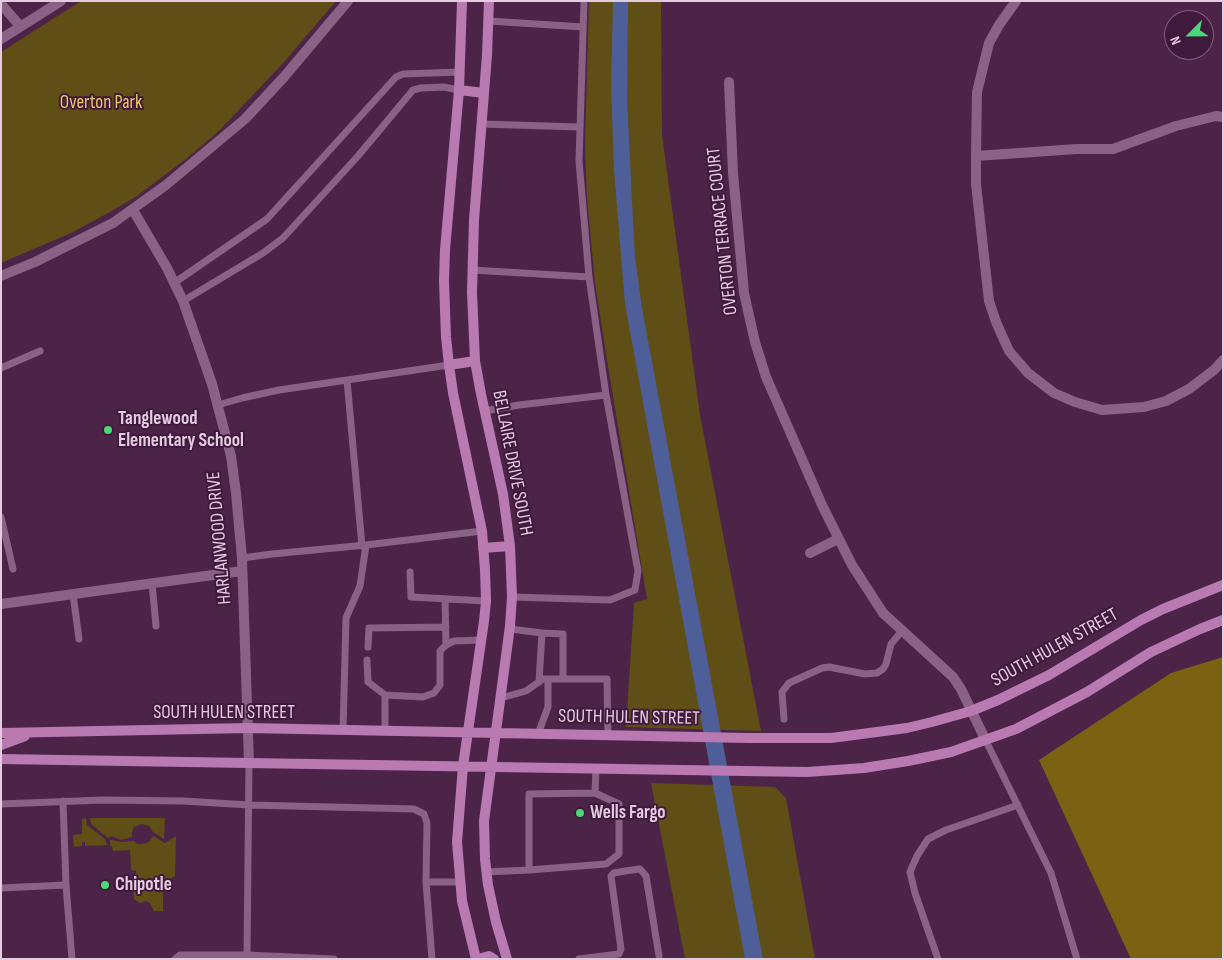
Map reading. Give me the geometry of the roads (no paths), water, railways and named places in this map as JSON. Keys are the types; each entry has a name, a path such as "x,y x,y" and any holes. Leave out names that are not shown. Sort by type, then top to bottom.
{"main road":[{"path":"462,1 459,90 444,273 445,318 453,392 482,531 486,602 463,766 457,842 459,882 466,924 477,959 489,956 494,959"},
{"name":"BELLAIRE DRIVE SOUTH","path":"489,1 472,270 472,326 475,361 503,494 510,546 512,596 510,629 484,821 486,872 496,922 507,959"},
{"path":"459,90 484,93"},
{"path":"449,365 475,361"},
{"path":"483,548 510,546"},
{"name":"SOUTH HULEN STREET","path":"1,734 248,728 608,736 832,738 907,728 971,710 1021,690 1164,608 1223,585"},
{"path":"1,760 807,772 864,768 930,757 986,740 1040,717 1087,692 1151,652 1200,628 1223,620"},
{"path":"1,745 32,733"}],"street":[{"path":"1,39 61,1"},
{"path":"1,276 113,223 133,210 200,158 245,120 348,1"},
{"path":"1016,1 999,25 990,43 977,92 976,184 989,302 1009,352 1028,374 1054,393 1102,410 1144,407 1166,401 1189,389 1214,370 1223,360"},
{"path":"1,4 20,26"},
{"name":"OVERTON TERRACE COURT","path":"729,82 737,226 744,293 753,333 772,391 838,539 852,565 876,603 902,631 948,671 961,689 986,740"},
{"path":"976,156 1077,149 1113,149 1176,126 1216,116 1223,117"},
{"name":"HARLANWOOD DRIVE","path":"133,210 155,246 183,301 218,405 231,456 242,558 249,763"},
{"path":"810,553 838,539"},
{"path":"1,604 242,571"}],"lane":[{"path":"512,596 610,600 635,590 638,571 606,395 589,277 579,161 584,1"},
{"path":"489,21 583,26"},
{"path":"174,283 267,219 396,77 403,74 460,72"},
{"path":"183,301 283,238 358,156 413,90 444,87 459,90"},
{"path":"481,124 579,127"},
{"path":"472,270 589,277"},
{"path":"1,368 40,351"},
{"path":"218,405 279,390 449,365"},
{"path":"343,731 346,618 360,586 364,546 347,380"},
{"path":"484,411 606,395"},
{"path":"1,517 14,569"},
{"path":"242,558 364,546 482,531"},
{"path":"410,572 411,597 486,602"},
{"path":"152,583 156,626"},
{"path":"73,594 79,639"},
{"path":"445,599 446,645"},
{"path":"368,647 369,628 446,627"},
{"path":"510,629 563,634 563,679"},
{"path":"784,719 782,692 790,683 822,668 830,667 865,674 877,673 886,664 891,644 902,631"},
{"path":"539,682 542,633"},
{"path":"367,660 368,682 386,695 424,697 434,693 440,684 440,651 446,645 454,641 481,640"},
{"path":"501,698 526,692 543,679 607,679 608,736"},
{"path":"538,734 548,707 548,679"},
{"path":"385,731 386,695"},
{"path":"986,740 1051,873 1077,959"},
{"path":"247,955 249,763"},
{"path":"595,793 596,768"},
{"path":"486,872 529,870 606,864 619,854 619,804 595,793 529,794 529,870"},
{"path":"1,804 63,801 183,800 249,805 414,809 424,814 427,824 426,882 432,959"},
{"path":"63,801 66,885 72,959"},
{"path":"938,959 914,894 910,872 917,856 928,839 946,830 1018,805"},
{"path":"579,959 619,954 621,948 611,876 620,872 640,869 646,876 659,956"},
{"path":"426,882 459,882"},
{"path":"1,888 66,885"},
{"path":"175,959 180,955 247,955 334,959"}],"water":[{"path":"613,1 628,1 627,99 635,257 642,308 763,959 745,959 625,304 614,170 611,86"}],"place":[{"name":"Tanglewood Elementary School","path":"108,430"},
{"name":"Wells Fargo","path":"580,813"},
{"name":"Chipotle","path":"105,885"}],"park label":[{"name":"Overton Park","path":"101,103"}]}
